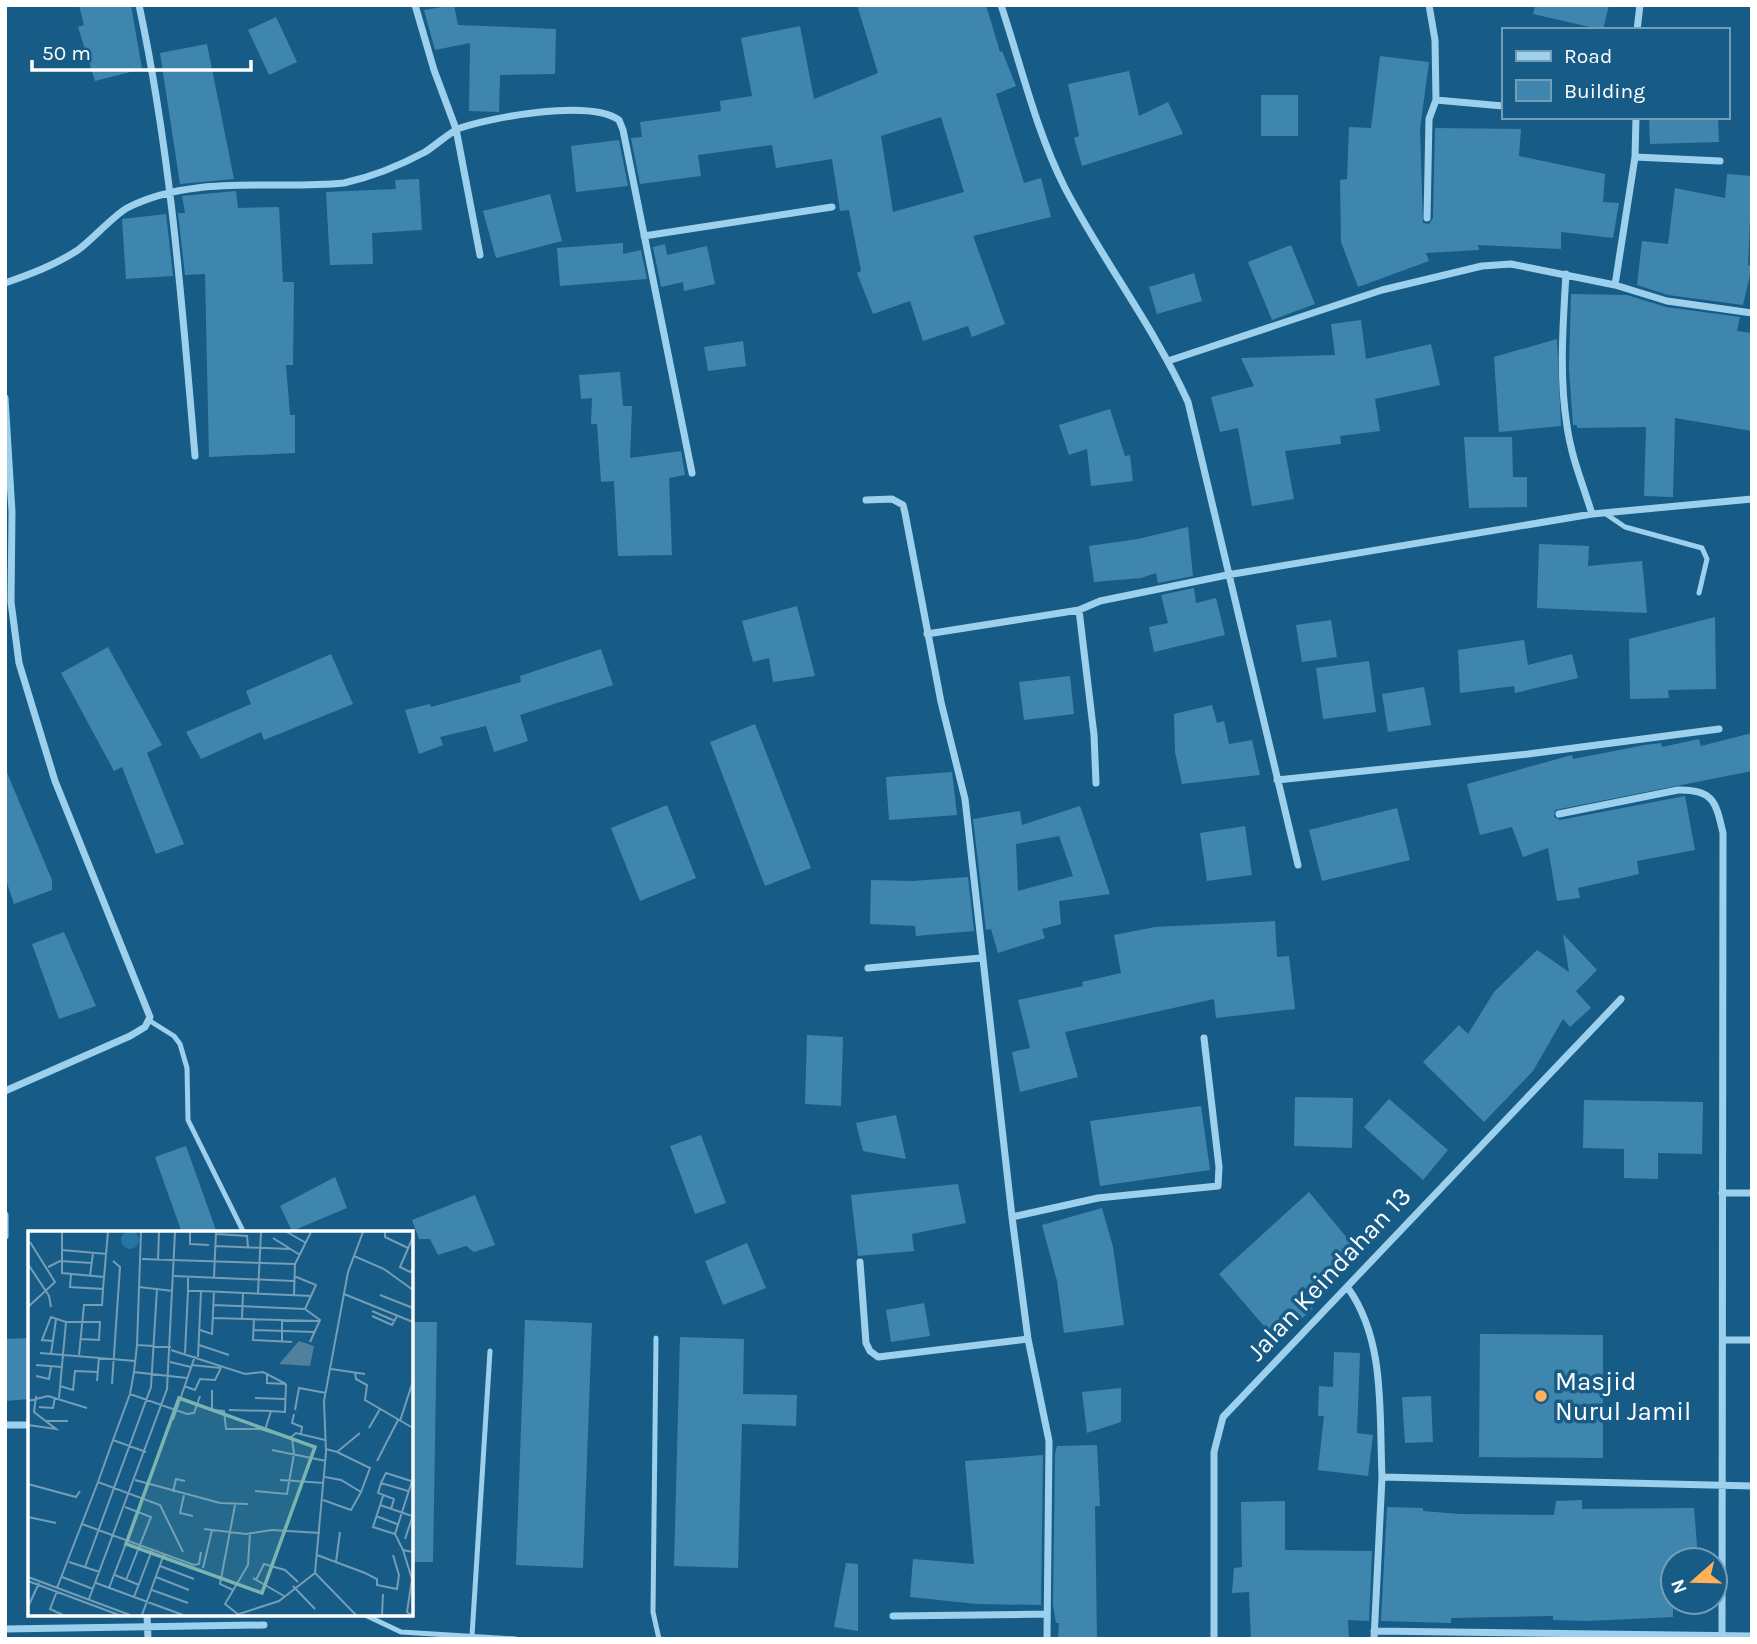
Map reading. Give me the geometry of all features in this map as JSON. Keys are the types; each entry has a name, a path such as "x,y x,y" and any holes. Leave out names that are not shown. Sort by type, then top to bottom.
{"street":[{"path":"139,5 155,71 172,193 195,456"},
{"path":"415,5 434,70 456,129 480,255"},
{"path":"1000,5 1047,146 1064,186 1168,361 1188,402 1298,865"},
{"path":"1427,218 1429,119 1436,100 1435,40 1429,5"},
{"path":"1637,28 1640,5"},
{"path":"1436,100 1502,106"},
{"path":"5,283 47,268 78,250 124,210 172,193 219,186 306,187 362,179 424,153 448,138 456,129 507,117 552,111 572,110 615,117 622,125 692,473"},
{"path":"1615,285 1635,157 1636,119"},
{"path":"1635,157 1720,161"},
{"path":"644,236 832,207"},
{"path":"1168,361 1358,298 1456,271 1511,264 1615,285 1667,301 1752,313"},
{"path":"1566,274 1562,332 1564,401 1573,455 1592,514"},
{"path":"5,398 12,512 8,602 19,663 37,729 150,1021 130,1036 5,1091"},
{"path":"866,500 892,499 903,505 927,634 965,799 1012,1217 1028,1339 1049,1441 1047,1639"},
{"path":"927,634 1079,610 1100,601 1227,575 1592,514 1752,499"},
{"path":"1079,610 1094,735 1096,783"},
{"path":"1277,780 1528,754 1719,729"},
{"path":"1559,814 1678,790 1697,789 1716,804 1724,834 1722,1637"},
{"path":"868,968 981,958"},
{"name":"Jalan Keindahan 13","path":"1214,1639 1214,1452 1218,1429 1235,1402 1621,999"},
{"path":"1012,1217 1098,1198 1218,1186 1219,1167 1204,1038"},
{"path":"1722,1193 1752,1193"},
{"path":"5,1215 5,1236"},
{"path":"860,1262 866,1343 874,1356 897,1357 1028,1339"},
{"path":"1348,1287 1360,1305 1373,1344 1381,1477 1374,1635 1752,1636"},
{"path":"1724,1339 1752,1340"},
{"path":"5,1425 28,1425"},
{"path":"1381,1477 1752,1486"},
{"path":"893,1616 1047,1614"},
{"path":"147,1616 148,1639"},
{"path":"5,1629 148,1629 264,1625"}],"lane":[{"path":"1606,514 1625,527 1702,548 1707,559 1699,593"},
{"path":"150,1021 174,1036 180,1044 187,1068 188,1120 243,1231"},
{"path":"656,1338 653,1612 659,1639"},
{"path":"472,1636 489,1351"},
{"path":"367,1616 401,1632 516,1639"}],"building":[{"path":"79,5 131,5 142,69 95,81 78,27 84,25"},
{"path":"454,5 458,25 556,29 555,74 500,75 499,112 469,111 470,43 435,50 424,10"},
{"path":"857,5 986,5 1000,52 1002,51 1016,86 996,94 1024,183 1041,178 1051,217 973,236 1005,324 972,337 968,326 923,341 910,301 873,314 857,273 861,271 849,210 840,211 832,159 776,168 772,145 698,155 701,176 640,184 631,138 642,137 640,122 721,111 720,101 752,96 741,38 800,26 814,99 878,73","holes":["941,117 964,192 893,212 881,136"]},
{"path":"1535,5 1609,5 1603,28 1533,14"},
{"path":"276,17 297,62 269,75 248,30"},
{"path":"207,44 234,179 180,184 160,53"},
{"path":"1380,56 1429,62 1420,129 1423,223 1429,224 1433,218 1435,128 1521,129 1519,156 1605,174 1603,202 1619,203 1613,238 1561,232 1561,249 1478,245 1479,250 1426,253 1429,261 1358,287 1341,242 1340,180 1347,179 1349,127 1371,128"},
{"path":"1129,71 1139,116 1168,102 1183,134 1082,166 1074,138 1079,136 1068,84"},
{"path":"1261,95 1298,95 1298,136 1261,136"},
{"path":"1649,119 1718,119 1719,142 1650,144"},
{"path":"619,140 628,186 576,192 571,146"},
{"path":"1727,174 1752,176 1748,265 1752,266 1743,305 1668,295 1637,285 1642,241 1668,244 1675,188 1725,198"},
{"path":"419,179 422,230 372,233 373,264 330,265 326,192 396,189 395,180"},
{"path":"236,191 238,208 279,207 283,282 294,282 293,365 286,365 290,415 295,415 295,453 209,457 205,274 185,275 178,213 185,213 182,196"},
{"path":"550,194 562,241 496,258 483,211"},
{"path":"166,214 173,276 126,279 122,219"},
{"path":"623,243 623,254 641,250 647,279 560,286 557,248"},
{"path":"665,244 667,255 707,246 715,284 684,291 683,282 661,287 653,247"},
{"path":"1291,245 1315,304 1272,320 1248,262"},
{"path":"1194,273 1202,301 1157,314 1149,287"},
{"path":"1571,294 1627,295 1666,307 1740,317 1737,331 1752,333 1752,431 1675,418 1673,497 1644,496 1646,427 1577,428 1577,425 1573,425 1569,369"},
{"path":"1361,320 1366,359 1431,344 1440,385 1375,399 1380,431 1340,436 1341,444 1285,451 1294,499 1252,506 1238,428 1220,432 1211,397 1254,386 1241,358 1335,355 1331,324"},
{"path":"1557,339 1561,426 1499,432 1494,357"},
{"path":"743,341 746,366 708,371 704,347"},
{"path":"620,372 623,406 632,406 630,458 681,451 685,475 669,478 672,555 618,556 614,481 601,482 597,424 591,424 592,398 581,399 579,375"},
{"path":"1110,409 1125,456 1130,455 1133,481 1091,486 1087,449 1069,455 1059,425"},
{"path":"1464,437 1512,437 1513,477 1527,477 1527,507 1469,508"},
{"path":"1188,527 1193,576 1158,583 1156,573 1141,578 1094,582 1089,546 1138,539"},
{"path":"1539,544 1589,546 1588,566 1642,561 1647,613 1537,608"},
{"path":"1194,588 1196,603 1216,598 1225,635 1154,652 1149,627 1168,623 1161,595"},
{"path":"797,606 815,676 773,682 769,658 753,662 742,621"},
{"path":"1715,617 1716,689 1668,690 1669,698 1630,699 1629,639"},
{"path":"1331,620 1337,657 1302,662 1296,625"},
{"path":"1524,640 1528,665 1572,654 1578,678 1515,693 1514,686 1460,693 1458,650"},
{"path":"108,647 162,745 147,753 184,844 156,854 122,767 114,771 61,673"},
{"path":"601,649 613,685 520,715 528,741 494,752 486,726 440,737 443,745 419,754 405,710 430,704 431,707 521,682 520,676"},
{"path":"331,654 353,704 264,740 261,732 201,759 186,732 251,704 246,691"},
{"path":"1369,661 1376,712 1323,719 1316,668"},
{"path":"1070,676 1074,714 1024,720 1019,682"},
{"path":"1424,687 1431,725 1388,732 1382,694"},
{"path":"1212,705 1217,723 1224,721 1229,744 1252,740 1260,775 1182,784 1175,752 1174,714"},
{"path":"755,724 811,868 765,886 710,742"},
{"path":"1752,733 1752,771 1555,810 1554,817 1560,820 1685,796 1695,850 1637,861 1639,874 1578,888 1580,898 1557,901 1548,848 1523,857 1512,827 1480,835 1467,784 1572,755 1573,759 1645,745 1661,743 1662,747 1699,739 1701,746"},
{"path":"5,768 52,880 52,890 14,904 5,877"},
{"path":"952,772 957,815 889,820 886,777"},
{"path":"667,805 696,878 640,901 611,828"},
{"path":"1080,806 1110,894 1059,901 1061,924 1042,929 1045,938 998,953 991,929 986,930 973,819 1020,811 1022,825","holes":["1059,836 1073,876 1018,891 1016,844"]},
{"path":"1397,808 1410,860 1322,881 1309,830"},
{"path":"1245,826 1252,875 1207,881 1200,833"},
{"path":"968,877 974,931 916,936 915,926 870,924 871,880 912,881"},
{"path":"1275,921 1277,957 1289,956 1295,1009 1216,1018 1214,999 1065,1032 1078,1077 1020,1092 1012,1052 1030,1048 1018,1000 1083,986 1082,982 1121,973 1114,935 1155,927"},
{"path":"64,932 96,1006 59,1019 32,944"},
{"path":"1563,934 1597,970 1576,991 1591,1008 1570,1027 1563,1019 1533,1071 1484,1122 1423,1062 1459,1025 1468,1034 1494,992 1537,950 1569,972"},
{"path":"807,1035 843,1037 841,1106 805,1104"},
{"path":"1295,1097 1353,1098 1352,1148 1294,1146"},
{"path":"1389,1099 1448,1150 1423,1180 1364,1127"},
{"path":"1584,1100 1703,1102 1702,1154 1658,1153 1658,1179 1624,1178 1624,1149 1583,1148"},
{"path":"1201,1106 1210,1170 1100,1186 1090,1121"},
{"path":"896,1115 906,1159 863,1151 856,1123"},
{"path":"701,1135 726,1203 695,1214 670,1146"},
{"path":"186,1146 216,1231 181,1231 155,1157"},
{"path":"335,1177 347,1208 292,1231 280,1206"},
{"path":"958,1184 966,1223 912,1234 914,1251 858,1256 851,1195"},
{"path":"1309,1192 1357,1250 1302,1296 1313,1309 1276,1340 1219,1274"},
{"path":"475,1195 495,1245 474,1252 466,1246 438,1255 430,1239 419,1239 412,1220"},
{"path":"1102,1208 1113,1247 1124,1325 1064,1333 1057,1281 1042,1225"},
{"path":"747,1243 766,1288 723,1305 705,1261"},
{"path":"924,1303 930,1336 891,1342 886,1310"},
{"path":"525,1320 592,1323 583,1568 516,1565"},
{"path":"413,1322 437,1322 433,1562 413,1562"},
{"name":"Masjid Nurul Jamil","path":"1480,1334 1603,1335 1603,1458 1479,1457"},
{"path":"680,1337 744,1339 743,1394 797,1395 796,1426 742,1424 738,1568 674,1566"},
{"path":"28,1338 28,1399 5,1401 5,1339"},
{"path":"1334,1352 1360,1353 1357,1433 1373,1435 1368,1476 1318,1470 1324,1416 1318,1416 1319,1386 1333,1387"},
{"path":"1121,1388 1121,1422 1087,1433 1082,1392"},
{"path":"1431,1396 1433,1442 1405,1443 1402,1397"},
{"path":"1097,1445 1100,1506 1095,1506 1097,1639 1058,1639 1059,1623 1056,1623 1053,1605 1055,1454 1057,1446"},
{"path":"1043,1455 1041,1605 977,1604 910,1597 913,1559 974,1564 965,1461"},
{"path":"1582,1500 1582,1509 1694,1508 1697,1546 1659,1546 1659,1616 1673,1617 1587,1621 1553,1620 1553,1616 1451,1618 1451,1623 1381,1621 1387,1507 1423,1508 1423,1511 1460,1514 1554,1515 1556,1501"},
{"path":"1285,1501 1285,1550 1372,1551 1369,1621 1348,1620 1349,1639 1251,1639 1249,1592 1232,1593 1234,1568 1242,1567 1241,1502"},
{"path":"846,1563 858,1564 858,1631 834,1627"}],"place":[{"name":"Masjid Nurul Jamil","path":"1541,1396"}]}
